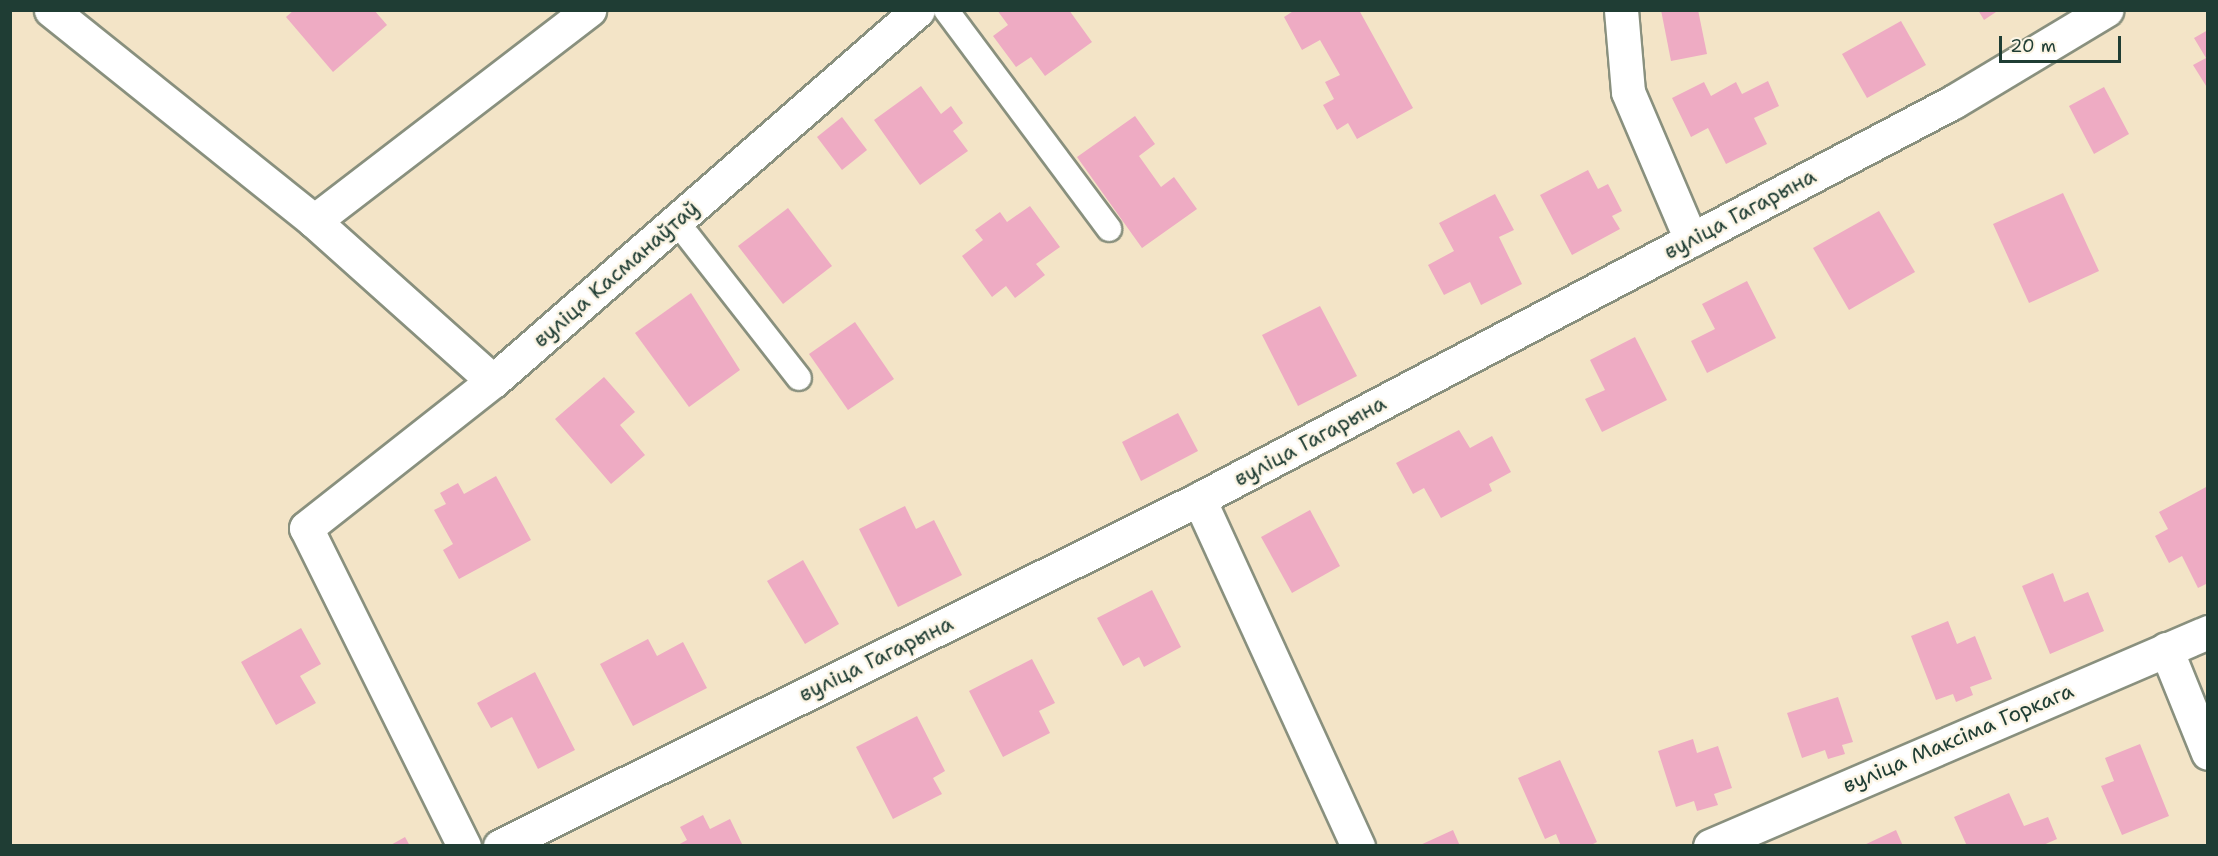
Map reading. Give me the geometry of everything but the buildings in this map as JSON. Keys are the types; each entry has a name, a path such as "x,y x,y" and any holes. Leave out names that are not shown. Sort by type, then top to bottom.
{"street":[{"path":"51,10 314,221 493,381"},
{"path":"314,221 589,10"},
{"name":"вуліца Касманаўтаў","path":"464,846 306,528 493,381 918,10"},
{"path":"1621,10 1628,92 1691,240"},
{"name":"вуліца Гагарына","path":"500,846 1199,499 1953,102 2106,10"},
{"path":"1199,499 1358,846"},
{"name":"вуліца Максіма Горкага","path":"1710,846 2208,632"},
{"path":"2166,649 2208,753"}],"lane":[{"path":"946,10 1109,229"},
{"path":"688,236 799,378"}]}
